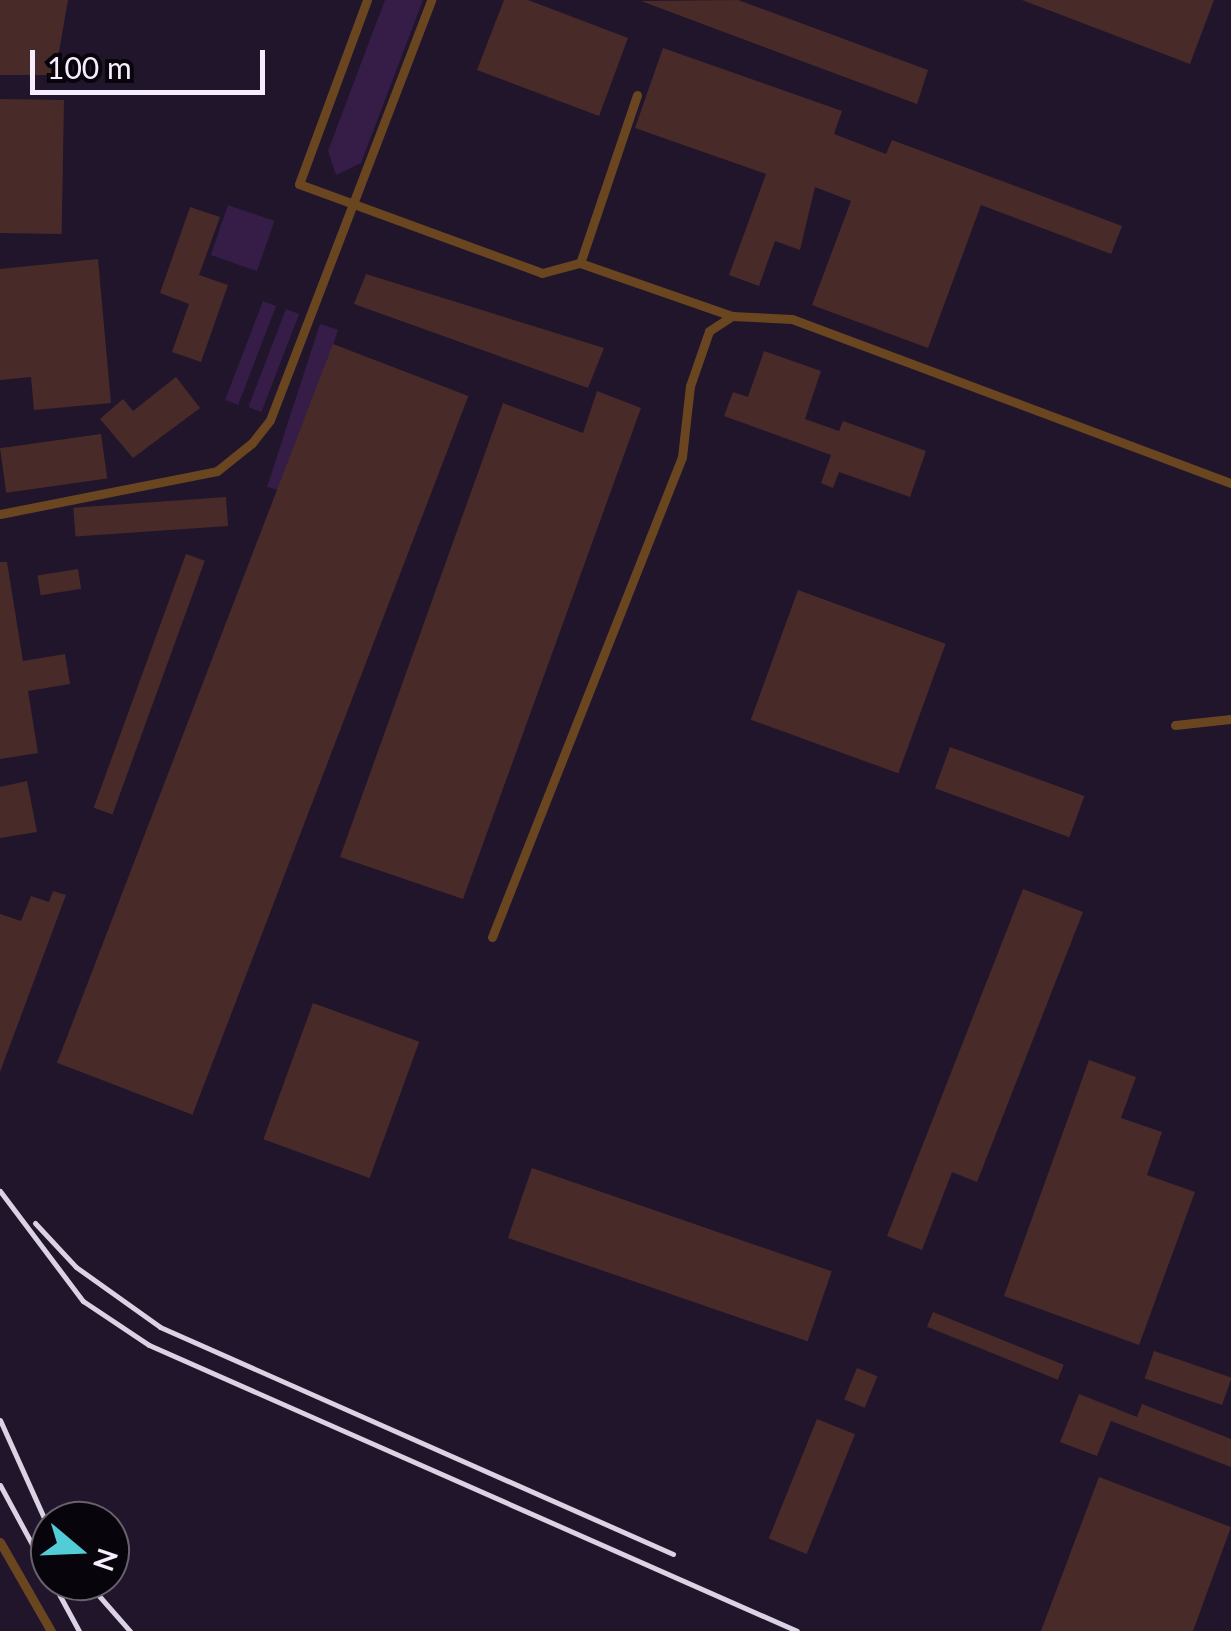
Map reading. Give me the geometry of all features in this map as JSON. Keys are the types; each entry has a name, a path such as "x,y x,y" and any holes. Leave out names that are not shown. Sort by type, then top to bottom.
{"lane":[{"path":"367,0 299,184 542,274 580,263 732,316 792,318 1231,483"},
{"path":"0,514 217,471 252,443 270,420 431,0"},
{"path":"580,263 636,95"},
{"path":"492,937 682,456 690,386 710,330 732,316"},
{"path":"1175,725 1231,720"},
{"path":"0,1542 51,1631"}],"shaded area":[{"path":"385,0 423,0 361,163 336,175 328,151"},
{"path":"228,205 274,221 257,271 211,255"},
{"path":"263,301 276,306 238,405 225,400"},
{"path":"286,309 299,314 261,412 248,407"},
{"path":"320,324 338,330 285,493 267,487"}],"building":[{"path":"0,0 68,0 55,75 0,75"},
{"path":"504,0 528,0 628,38 599,116 477,70"},
{"path":"738,0 928,70 917,104 641,1"},
{"path":"1022,0 1214,0 1190,64"},
{"path":"663,48 842,111 834,134 886,154 892,140 1122,226 1111,254 981,205 928,348 812,305 851,201 815,187 800,250 775,241 759,286 729,275 766,174 635,128"},
{"path":"0,99 64,100 62,234 0,233"},
{"path":"190,207 220,217 199,275 228,285 201,362 172,352 189,304 160,293"},
{"path":"98,259 111,403 34,410 31,377 0,380 0,269"},
{"path":"366,274 604,348 588,388 354,304"},
{"path":"333,344 468,396 192,1115 57,1063"},
{"path":"764,351 821,371 805,419 839,431 843,421 926,451 910,497 839,472 833,488 821,483 831,455 724,416 733,392 748,397"},
{"path":"176,377 200,408 133,458 100,419 123,399 133,411"},
{"path":"597,391 641,408 463,899 340,857 503,403 583,433"},
{"path":"101,434 107,479 6,493 0,448"},
{"path":"226,497 228,526 75,537 73,508"},
{"path":"186,554 205,561 112,815 94,808"},
{"path":"0,562 7,562 23,661 65,654 70,684 28,691 38,753 0,759"},
{"path":"78,569 81,589 41,595 38,575"},
{"path":"798,590 946,644 898,773 751,720"},
{"path":"950,747 1084,796 1069,837 935,788"},
{"path":"27,781 37,832 0,838 0,787"},
{"path":"1023,889 1083,912 977,1182 952,1172 922,1250 887,1236"},
{"path":"53,891 66,895 0,1072 0,914 21,921 31,896 49,902"},
{"path":"313,1003 419,1042 370,1178 263,1139"},
{"path":"1089,1060 1136,1077 1121,1118 1162,1132 1147,1175 1195,1192 1139,1345 1004,1296"},
{"path":"532,1168 832,1271 808,1341 508,1238"},
{"path":"933,1312 1064,1365 1058,1380 927,1327"},
{"path":"1154,1351 1231,1378 1222,1405 1145,1378"},
{"path":"857,1368 877,1376 865,1408 844,1400"},
{"path":"1079,1394 1137,1417 1142,1404 1231,1439 1231,1467 1111,1421 1097,1456 1060,1442"},
{"path":"817,1419 855,1434 807,1554 769,1539"},
{"path":"1099,1477 1231,1527 1193,1631 1041,1631"}],"railway":[{"path":"0,1191 83,1301 149,1345 797,1631"},
{"path":"35,1223 76,1267 160,1327 673,1554"},
{"path":"0,1420 36,1501"},
{"path":"0,1485 79,1631"},
{"path":"104,1601 130,1631"}]}
